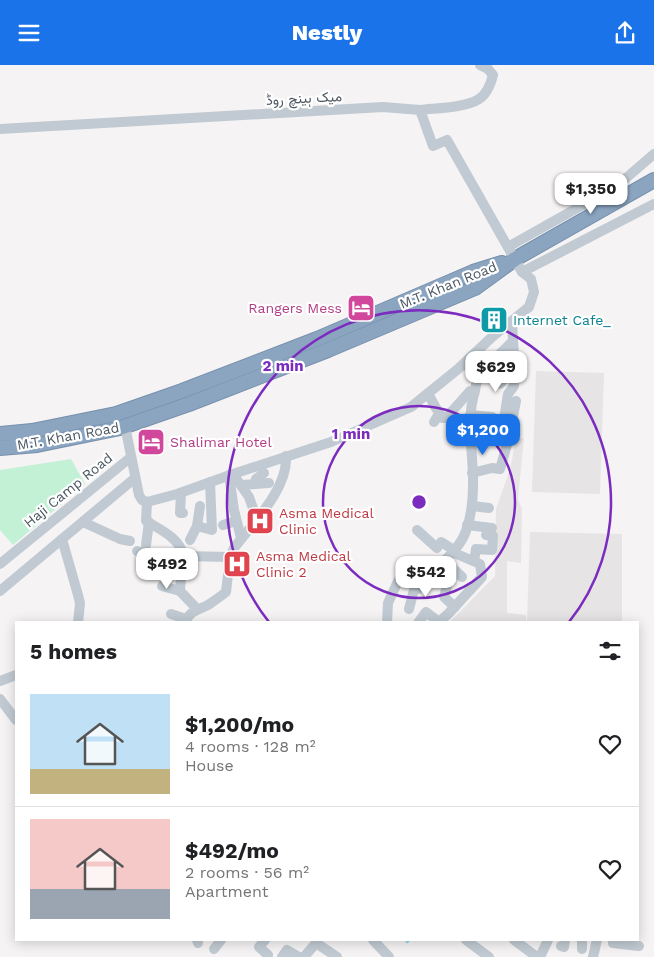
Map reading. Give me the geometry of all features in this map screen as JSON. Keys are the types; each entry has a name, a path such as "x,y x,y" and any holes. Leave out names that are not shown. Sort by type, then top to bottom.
{"highway":[{"path":"511,253 546,242 654,180"},
{"name":"M.T. Khan Road","path":"0,448 37,445 125,426 189,404 320,353 475,287 511,253"},
{"name":"M.T. Khan Road","path":"0,434 32,431 116,414 182,391 324,336 474,272 511,253"}],"street":[{"name":"میک ہینچ روڈ","path":"0,129 383,107 420,110 461,105 480,99 491,84 493,75 488,69 480,65"},
{"path":"125,426 135,478 139,495 142,499 147,502 181,493 231,474 331,442 411,407 529,307 534,292 531,279 522,272 447,140 433,146 420,110"},
{"path":"511,253 618,185 654,154"},
{"path":"522,272 654,204"},
{"path":"512,321 515,367"},
{"path":"409,609 414,589 418,589 424,579 445,561 462,540 472,507 470,415 477,380 491,361 513,341"},
{"path":"465,363 473,373"},
{"path":"485,369 500,384 505,377 514,377 514,386 508,394 505,413"},
{"path":"428,394 439,420 446,418 458,398 470,391 474,393"},
{"path":"434,406 443,399"},
{"path":"472,473 492,468 500,469 516,401"},
{"path":"470,415 492,417"},
{"path":"494,430 509,435"},
{"path":"171,614 186,621 197,609 206,606 226,592 230,557 241,538 278,489 287,465 286,456"},
{"name":"Haji Camp Road","path":"0,564 131,457"},
{"path":"231,474 241,485 249,497 254,511 259,515"},
{"path":"231,474 236,521 241,538"},
{"path":"0,591 135,478"},
{"path":"241,485 255,484 267,478"},
{"path":"197,526 212,530 210,482"},
{"path":"181,493 180,513 183,513"},
{"path":"147,502 146,521 170,536 179,545 183,556 180,591"},
{"path":"190,540 197,526 200,507"},
{"path":"472,507 489,507"},
{"path":"223,525 236,521"},
{"path":"83,522 120,539 130,541"},
{"path":"146,545 149,522"},
{"path":"467,525 489,532 493,536 492,550 476,549 474,561"},
{"path":"417,530 439,545 481,566 482,577 440,621"},
{"path":"62,539 80,603 78,621"},
{"path":"137,551 163,558 163,567"},
{"path":"183,556 230,557"},
{"path":"445,561 462,577"},
{"path":"433,571 446,586 444,597 455,607"},
{"path":"387,621 388,603 399,579"},
{"path":"162,586 180,591 197,609"},
{"path":"419,621 426,612 438,621"},
{"path":"0,681 15,675"},
{"path":"0,699 15,719"},
{"path":"214,949 220,941"},
{"path":"264,941 259,947 269,956"},
{"path":"374,941 390,957"},
{"path":"467,941 490,957"},
{"path":"515,941 538,957 547,941"},
{"path":"593,957 598,941"},
{"path":"613,941 612,943 639,945"},
{"path":"304,957 316,943 339,957"},
{"path":"282,957 287,950 298,957"}],"shaded area":[{"path":"536,371 604,373 600,494 532,492"},
{"path":"524,438 518,499 522,509 521,563 507,561 507,613 526,615 526,621 451,621 495,576 496,509 510,469 516,440"},
{"path":"530,532 622,534 622,621 527,621"}],"green space":[{"path":"71,459 85,484 13,545 0,530 0,470"}],"place":[{"name":"Rangers Mess","path":"361,308"},
{"name":"Internet Cafe_","path":"494,320"},
{"name":"Shalimar Hotel","path":"151,442"},
{"name":"Asma Medical Clinic","path":"260,521"},
{"name":"Asma Medical Clinic 2","path":"237,564"}]}
